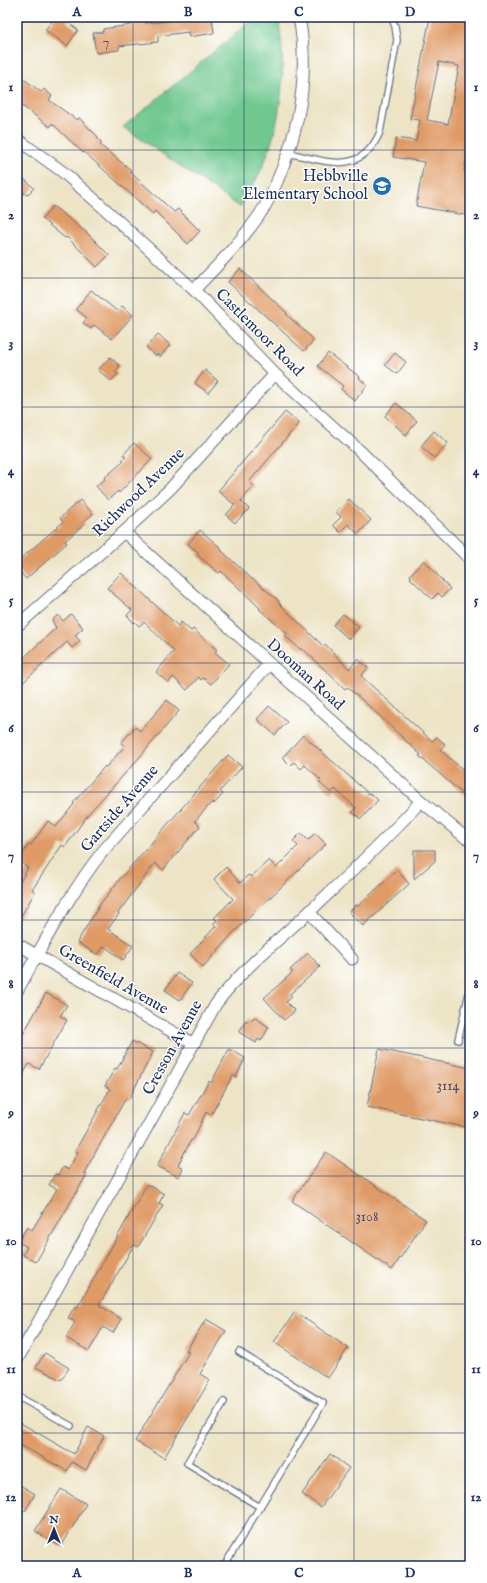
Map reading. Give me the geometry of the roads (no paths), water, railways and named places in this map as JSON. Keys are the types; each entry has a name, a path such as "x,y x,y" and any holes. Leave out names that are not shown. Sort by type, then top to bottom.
{"street":[{"path":"194,290 234,247 258,216 275,187 299,118 304,60 299,17"},
{"name":"Castlemoor Road","path":"17,139 63,172 194,290 275,374 360,451 470,559"},
{"name":"Richwood Avenue","path":"17,626 124,532 170,489 275,374"},
{"name":"Dooman Road","path":"124,532 422,801 466,838"},
{"name":"Gartside Avenue","path":"17,991 66,902 85,874 103,851 269,664"},
{"name":"Cresson Avenue","path":"17,1360 216,1004 247,968 309,912 397,828 422,801"},
{"path":"309,912 352,960"},
{"name":"Greenfield Avenue","path":"17,944 194,1044"}],"lane":[{"path":"288,153 329,162 344,163 357,160 367,154 375,144 380,132 397,40 396,26 392,17"},
{"path":"458,1040 470,989"},
{"path":"224,1566 324,1403 239,1352"},
{"path":"17,1396 71,1426"},
{"path":"224,1402 187,1463 260,1507"}],"place":[{"name":"Hebbville Elementary School","path":"382,186"}]}
